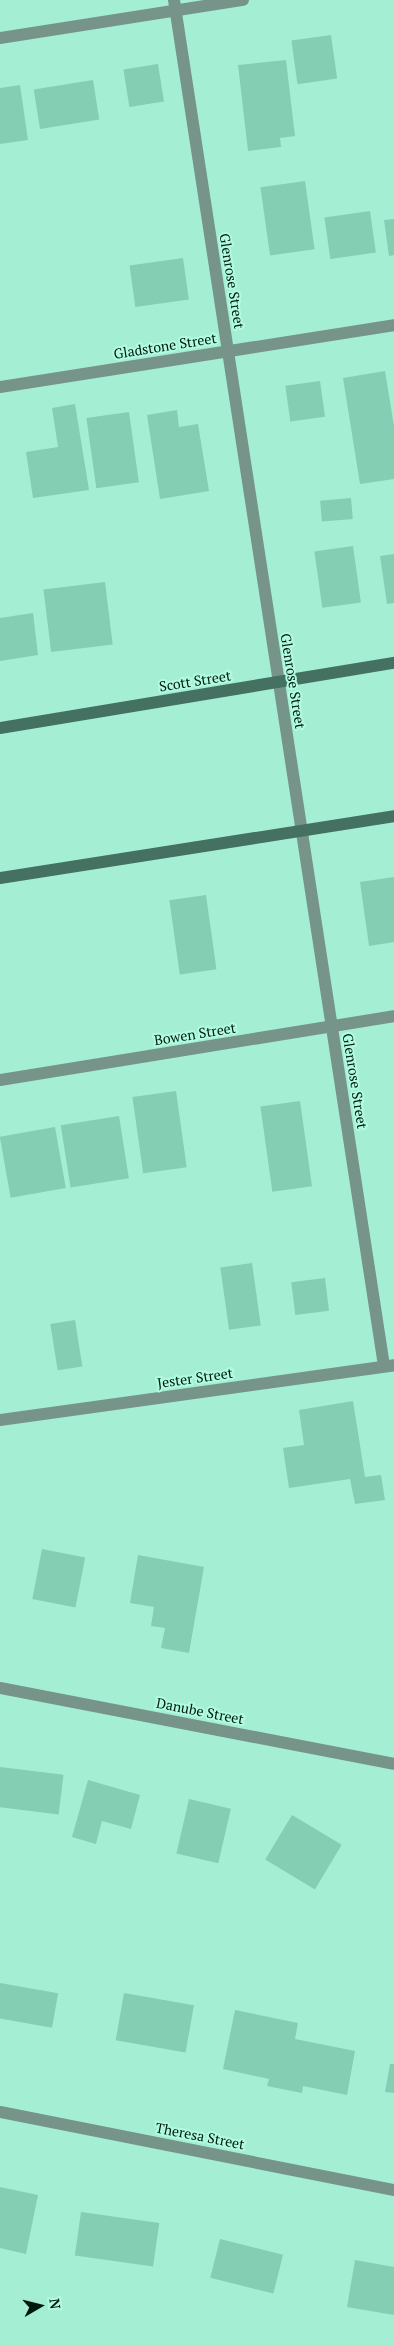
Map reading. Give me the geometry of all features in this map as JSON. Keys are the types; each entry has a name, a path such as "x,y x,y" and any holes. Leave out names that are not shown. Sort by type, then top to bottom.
{"main road":[{"name":"Scott Street","path":"0,728 394,663"},
{"path":"0,878 394,816"}],"street":[{"path":"0,38 175,5 243,0"},
{"name":"Glenrose Street","path":"175,5 301,831 389,1365"},
{"name":"Gladstone Street","path":"0,387 394,325"},
{"name":"Bowen Street","path":"0,1080 394,1016"},
{"name":"Jester Street","path":"0,1420 389,1365"},
{"name":"Danube Street","path":"0,1688 394,1764"},
{"name":"Theresa Street","path":"0,2112 394,2190"}],"building":[{"path":"331,35 337,79 298,84 291,41"},
{"path":"286,60 295,136 280,138 281,147 248,151 238,65"},
{"path":"158,64 164,102 129,107 123,69"},
{"path":"93,80 99,120 40,129 34,89"},
{"path":"20,85 28,140 0,144 0,88"},
{"path":"305,181 315,249 270,256 260,187"},
{"path":"370,211 376,253 330,259 324,217"},
{"path":"394,219 394,255 389,256 384,220"},
{"path":"183,258 189,300 135,307 130,266"},
{"path":"385,371 394,426 394,479 360,484 343,378"},
{"path":"320,381 325,417 290,422 285,386"},
{"path":"75,404 89,490 33,498 26,452 58,447 52,408"},
{"path":"177,410 179,427 198,424 209,491 160,499 147,415"},
{"path":"129,412 139,482 96,488 86,418"},
{"path":"351,498 353,519 322,522 320,501"},
{"path":"353,546 361,602 322,608 314,551"},
{"path":"394,554 394,603 387,604 380,556"},
{"path":"105,582 113,645 51,652 43,590"},
{"path":"33,613 38,655 0,661 0,618"},
{"path":"394,877 394,942 369,946 360,882"},
{"path":"206,895 216,969 180,974 169,900"},
{"path":"176,1091 187,1167 143,1173 132,1097"},
{"path":"300,1101 312,1186 272,1192 260,1107"},
{"path":"119,1116 129,1178 71,1187 61,1125"},
{"path":"55,1127 66,1188 11,1198 0,1137"},
{"path":"252,1263 261,1325 229,1330 220,1267"},
{"path":"325,1278 329,1311 295,1315 291,1282"},
{"path":"75,1320 82,1366 58,1370 50,1324"},
{"path":"353,1401 365,1477 381,1475 385,1500 355,1504 350,1479 289,1488 283,1448 304,1445 299,1410"},
{"path":"42,1549 85,1557 75,1607 32,1599"},
{"path":"138,1555 204,1567 189,1653 161,1648 165,1628 151,1626 154,1607 130,1603"},
{"path":"0,1767 64,1775 59,1815 0,1807"},
{"path":"88,1780 140,1795 131,1829 102,1821 96,1844 72,1837"},
{"path":"189,1799 231,1809 218,1863 176,1854"},
{"path":"292,1815 342,1845 315,1889 265,1860"},
{"path":"0,1983 58,1993 52,2028 0,2019"},
{"path":"124,1993 194,2005 186,2053 116,2040"},
{"path":"235,2010 298,2023 295,2039 355,2051 347,2095 303,2086 302,2093 267,2086 269,2079 223,2069"},
{"path":"390,2064 394,2064 394,2093 385,2092"},
{"path":"0,2187 38,2195 26,2254 0,2248"},
{"path":"81,2212 159,2223 153,2267 75,2256"},
{"path":"220,2239 283,2255 273,2294 210,2278"},
{"path":"355,2260 394,2267 394,2315 347,2307"}]}
